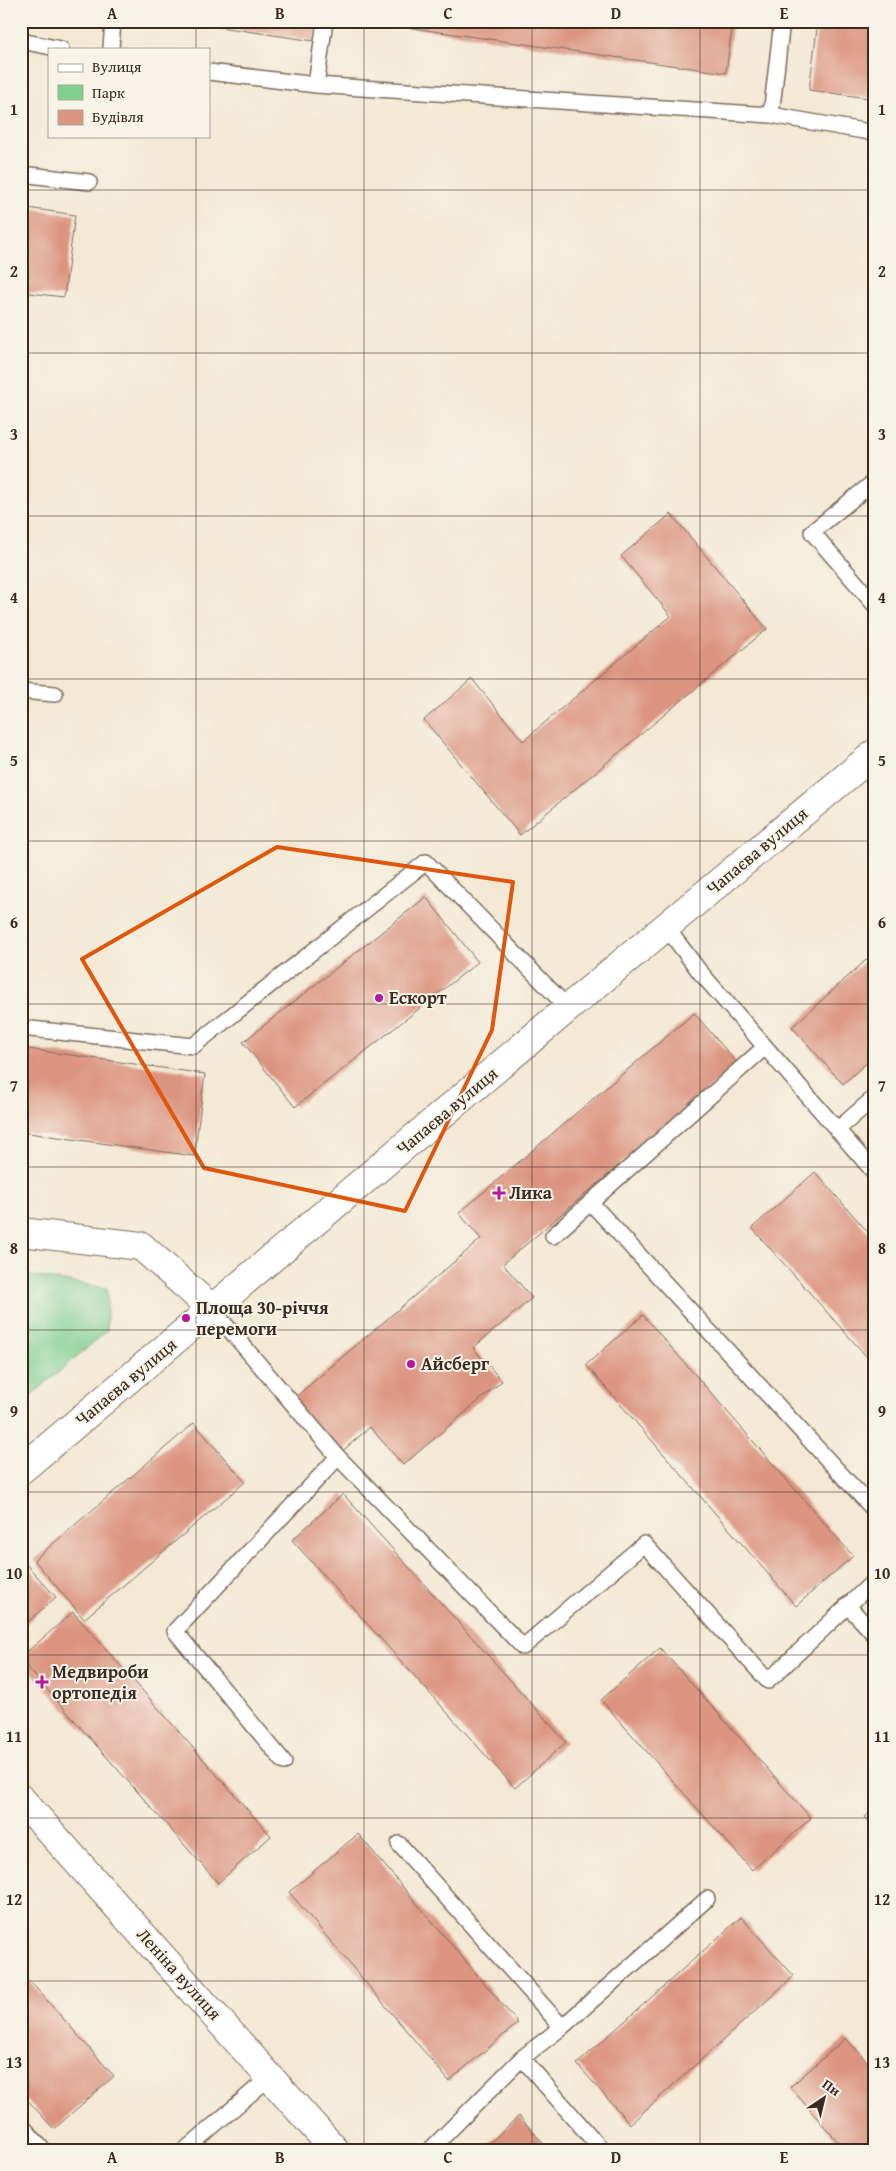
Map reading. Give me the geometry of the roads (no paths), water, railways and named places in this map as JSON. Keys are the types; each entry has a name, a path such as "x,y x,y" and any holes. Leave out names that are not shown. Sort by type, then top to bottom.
{"street":[{"name":"Чапаєва вулиця","path":"21,1470 568,1008 875,753"},
{"path":"21,1232 141,1246 212,1309"},
{"name":"Леніна вулиця","path":"21,1799 271,2076 335,2150"}],"lane":[{"path":"111,48 113,21"},
{"path":"316,85 325,21"},
{"path":"770,115 782,21"},
{"path":"21,40 57,48"},
{"path":"210,72 316,85 770,115 875,133"},
{"path":"21,174 89,182"},
{"path":"875,481 812,532 875,605"},
{"path":"21,690 55,694"},
{"path":"21,1028 193,1046 426,862 568,1008"},
{"path":"666,927 700,972 875,1174"},
{"path":"553,1236 765,1047"},
{"path":"837,1130 875,1097"},
{"path":"591,1203 875,1511"},
{"path":"212,1309 338,1458 523,1648 644,1544 768,1681 875,1580"},
{"path":"284,1762 175,1631 338,1458"},
{"path":"848,1605 875,1635"},
{"path":"399,1844 562,2027"},
{"path":"430,2150 522,2058 562,2027 707,1899"},
{"path":"522,2058 602,2150"},
{"path":"185,2150 271,2076"},
{"path":"21,2125 43,2150"}],"place":[{"name":"Ескорт","path":"379,998"},
{"name":"Лика","path":"499,1193"},
{"name":"Площа 30-річчя перемоги","path":"186,1318"},
{"name":"Айсберг","path":"411,1364"},
{"name":"Медвироби ортопедія","path":"42,1682"}]}
